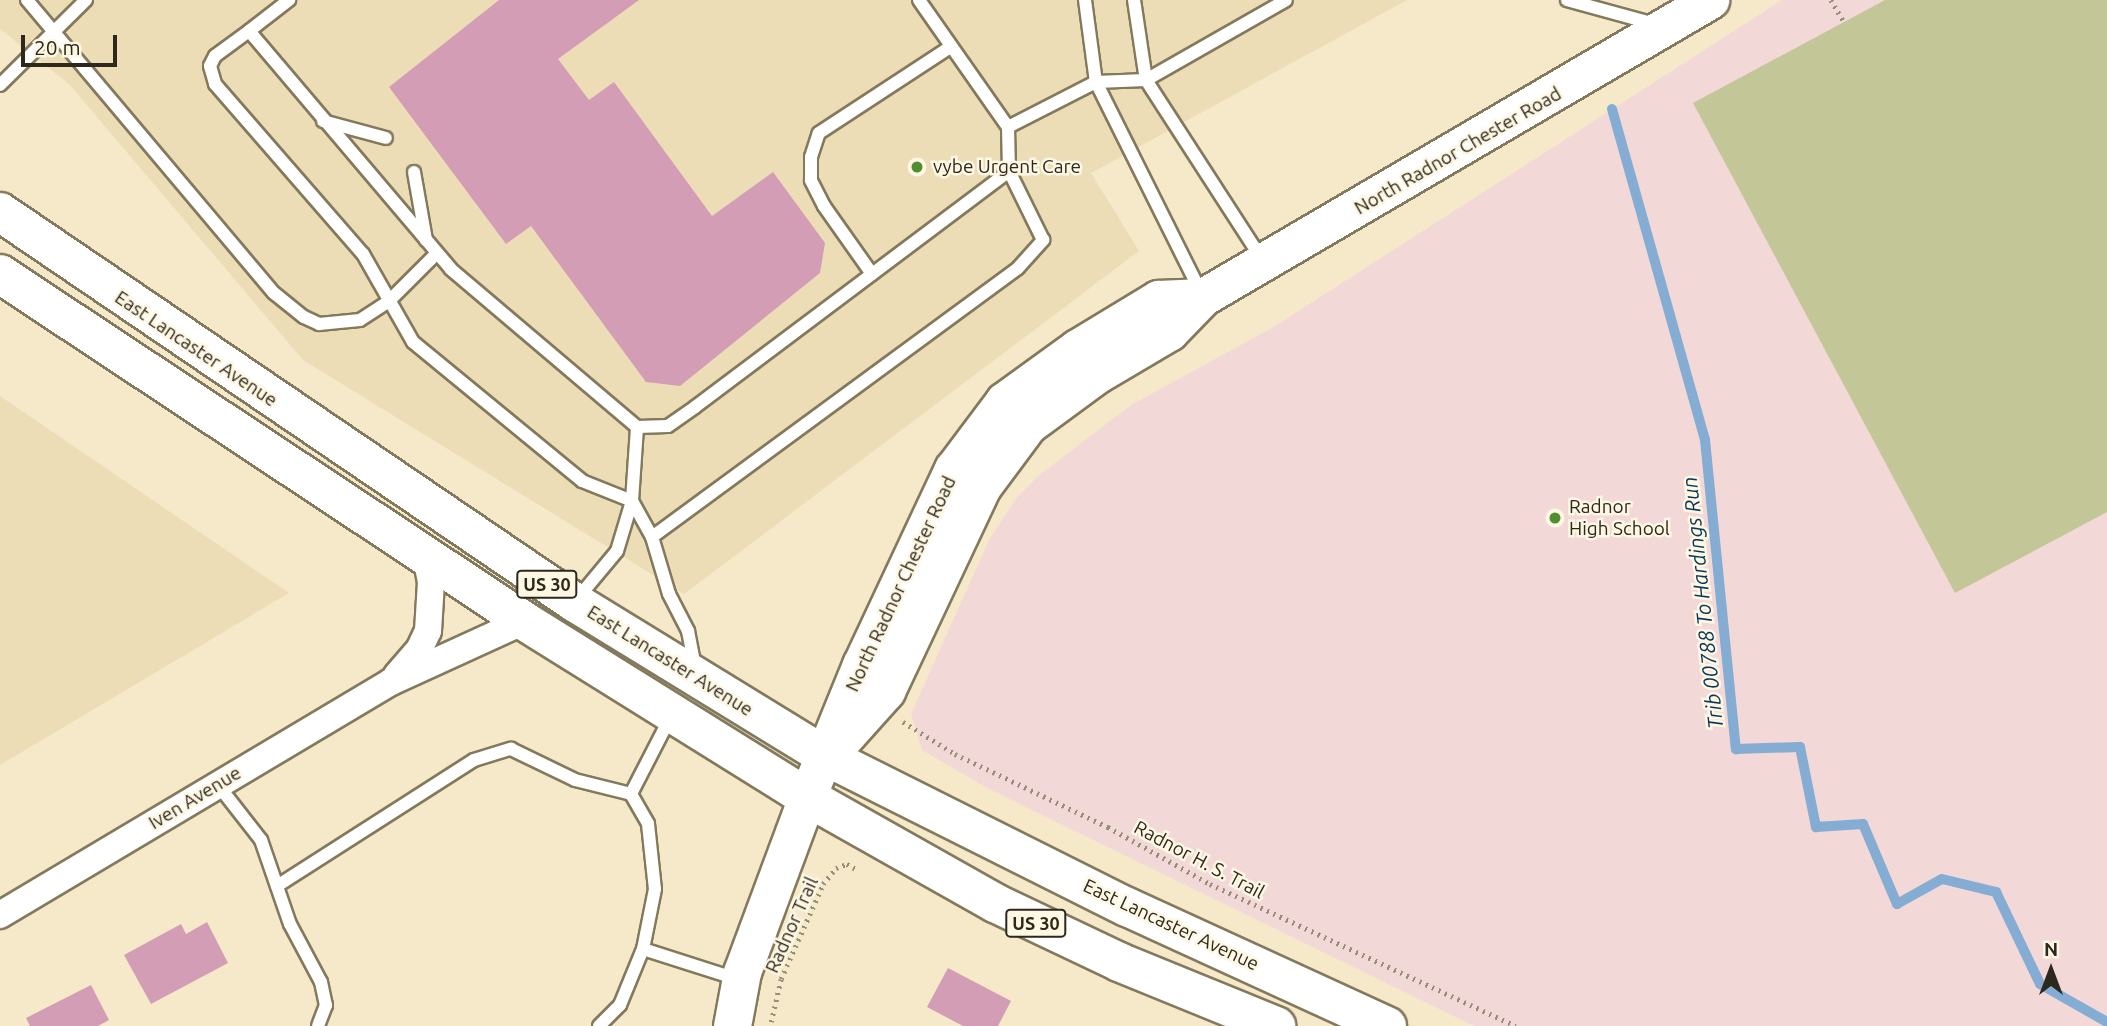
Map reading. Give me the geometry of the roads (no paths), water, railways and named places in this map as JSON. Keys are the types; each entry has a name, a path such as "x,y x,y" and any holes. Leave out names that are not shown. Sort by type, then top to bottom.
{"highway":[{"name":"East Lancaster Avenue","path":"0,212 574,602 827,757 1127,907 1387,1026"},
{"name":"US 30","path":"0,274 524,621 807,797 995,903 1119,962 1276,1026"}],"main road":[{"name":"North Radnor Chester Road","path":"827,757 875,706 982,487 1028,425 1096,375 1168,332 1203,297 1265,264 1710,0"},
{"name":"North Radnor Chester Road","path":"732,1026 741,980 807,797 827,757 861,665 953,469 1004,401 1077,348 1158,299 1203,297"}],"street":[{"name":"Iven Avenue","path":"391,682 419,650 428,631 431,604 426,556"},
{"name":"Iven Avenue","path":"0,915 391,682 524,621"}],"lane":[{"path":"27,0 274,293 294,309 319,324 360,320 388,302 438,253"},
{"path":"0,85 86,0"},
{"path":"289,0 215,56 210,66 215,84 363,254 413,342 582,481 632,501 652,537 669,594 688,631 697,678"},
{"path":"652,537 1018,268 1043,240 1009,172 1008,127 948,48 919,0"},
{"path":"1085,0 1096,82 1203,297"},
{"path":"1134,0 1146,80 1265,264"},
{"path":"1008,127 1096,82 1146,80 1266,5 1286,0"},
{"path":"1567,0 1669,26"},
{"path":"249,31 438,253 637,427 668,426 1009,172"},
{"path":"872,274 824,206 811,180 811,157 819,133 948,48"},
{"path":"323,121 386,138"},
{"path":"414,172 426,240"},
{"path":"574,602 617,551 632,501 637,427"},
{"path":"631,794 672,713"},
{"path":"277,886 474,760 511,749 575,779 631,794 648,824 655,889 643,949 620,1005 598,1026"},
{"path":"218,785 261,839 290,925 321,982 326,1005 318,1026"},
{"path":"643,949 741,980"}],"waterway":[{"name":"Trib 00788 To Hardings Run","path":"1612,109 1705,440 1736,749 1800,747 1816,827 1863,824 1897,904 1942,879 1996,892 2040,984 2107,1022"}],"place":[{"name":"vybe Urgent Care","path":"917,167"},
{"name":"Radnor High School","path":"1555,518"}]}
